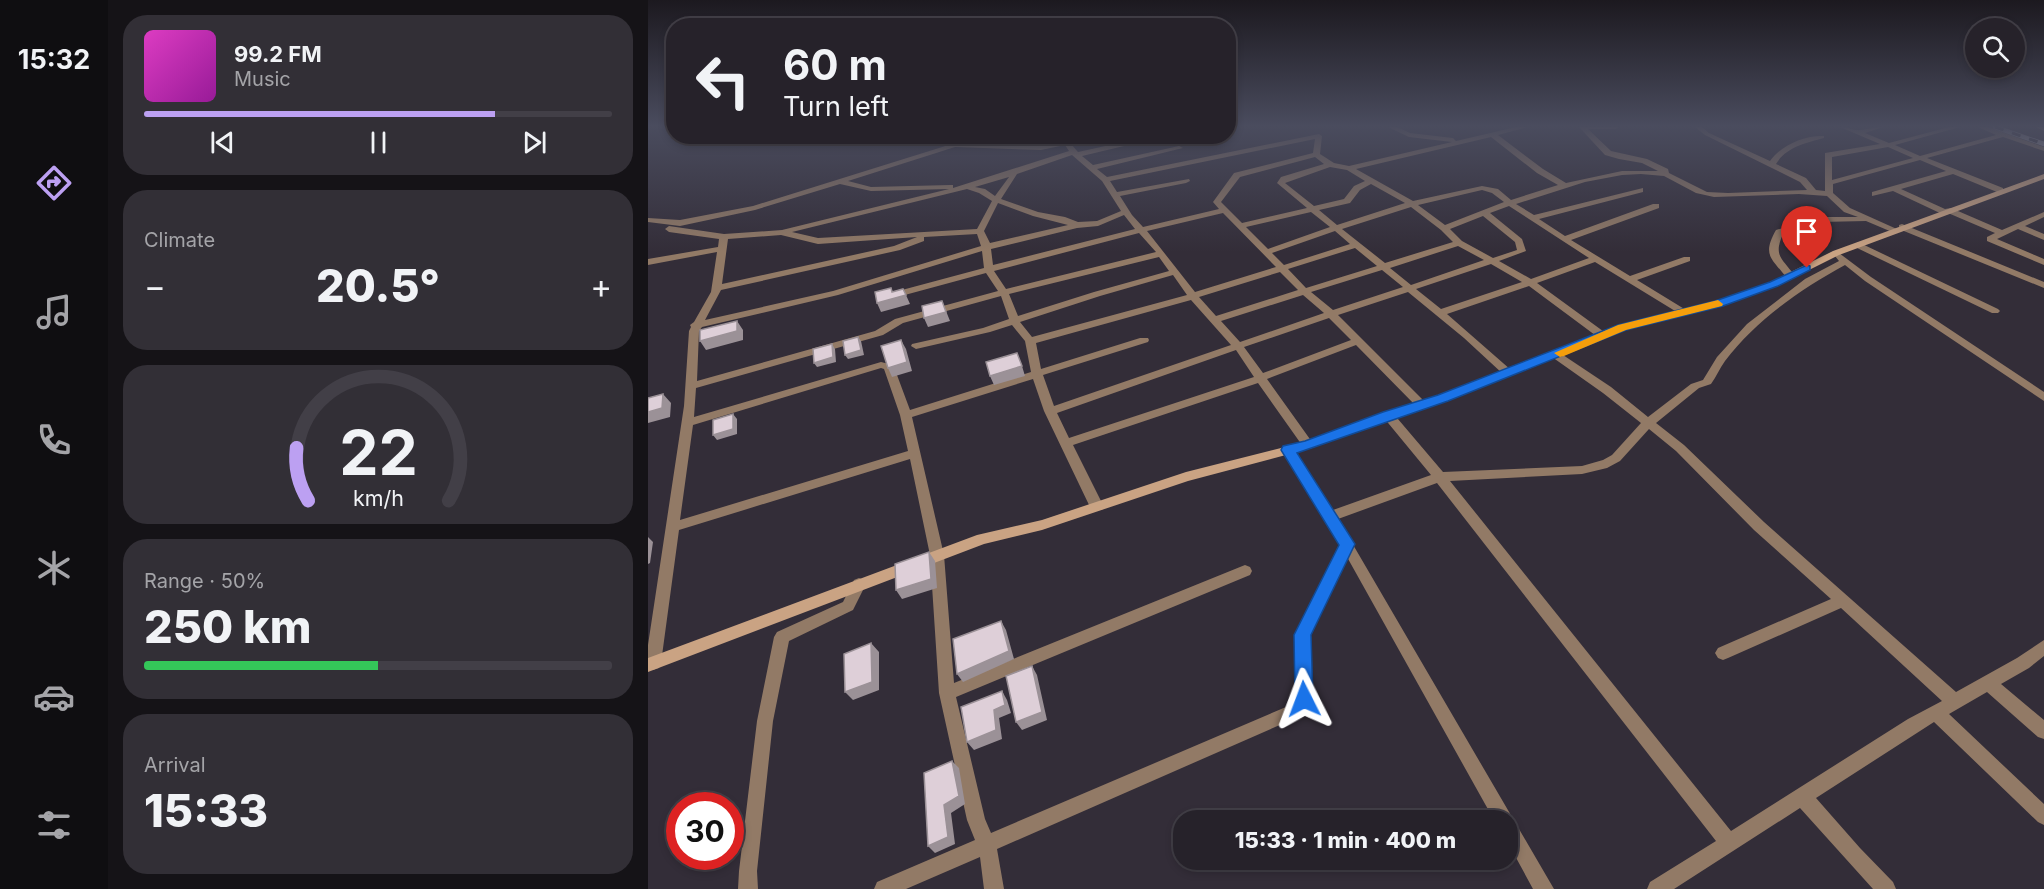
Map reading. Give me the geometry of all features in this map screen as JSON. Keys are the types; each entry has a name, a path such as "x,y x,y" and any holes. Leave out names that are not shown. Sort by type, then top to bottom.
{"street":[{"path":"648,230 755,208 879,168"},
{"path":"648,220 724,237 781,232 970,187 1033,168"},
{"path":"1092,168 1105,180 1125,212 1193,296 1238,346 1308,445"},
{"path":"1105,180 1162,168"},
{"path":"1262,168 1237,175 1217,199 1222,210 1241,226 1305,292 1331,314 1421,404"},
{"path":"1318,168 1281,181 1508,372"},
{"path":"1350,168 1412,204 1460,243 1492,263 1530,282 1603,336"},
{"path":"1537,168 1566,186"},
{"path":"1661,168 1665,171 1665,175"},
{"path":"1778,168 1803,180 1813,192"},
{"path":"1828,168 1829,194"},
{"path":"1829,183 1882,168"},
{"path":"1947,168 2000,190"},
{"path":"1875,194 1954,171"},
{"path":"1444,228 1510,203 1566,186 1632,172 1665,175 1705,195 1813,192 1829,194 1847,210 1867,220 1898,229 2044,285"},
{"path":"1014,175 996,200 980,231 986,247 989,270 1004,292 1014,322 1030,341 1050,411 1097,507"},
{"path":"1329,517 1440,477 1594,469 1616,458 1648,423 1695,386 1707,382 1721,359 1751,326 1858,245 2000,190 2044,176"},
{"path":"838,181 871,189 970,187 996,200 1077,225"},
{"path":"1115,195 1186,181"},
{"path":"1241,226 1347,201 1357,188 1371,181"},
{"path":"1267,252 1412,204 1482,188 1495,191 1564,239 1683,312"},
{"path":"1895,189 2002,233"},
{"path":"1533,218 1640,190"},
{"path":"1564,239 1656,206"},
{"path":"885,298 1098,240 1222,210"},
{"path":"695,325 835,293 986,247 1098,222 1125,212"},
{"path":"1050,411 1406,287 1517,254 1523,248 1519,241 1485,213"},
{"path":"2043,262 1990,239 2044,214"},
{"path":"1790,276 1773,254 1773,246 1779,232 1819,219 1867,220"},
{"path":"2017,226 2044,237"},
{"path":"781,232 818,241 980,231"},
{"path":"718,288 897,248 930,235"},
{"path":"650,664 688,423 695,325 718,288 724,237"},
{"path":"1214,320 1460,243"},
{"path":"1030,341 1193,296 1357,245"},
{"path":"1858,245 1995,310"},
{"path":"648,262 722,249"},
{"path":"691,386 879,333 899,321 1004,292 1160,255"},
{"path":"650,664 982,539 1042,525 1186,477 1308,445 1556,355 1622,328 1719,303 1841,257"},
{"path":"1841,257 1868,279 2043,396"},
{"path":"1440,313 1596,259"},
{"path":"1630,279 1687,259"},
{"path":"916,346 1014,322 1097,294 1175,272"},
{"path":"906,415 1144,340"},
{"path":"1066,443 1261,378 1358,341"},
{"path":"1556,355 1607,390 1680,448 1759,525 1955,702"},
{"path":"688,423 881,365 889,367 906,415 937,555 947,693 976,820 987,845 994,889"},
{"path":"2043,396 2044,381"},
{"path":"1388,415 1440,477 1729,843"},
{"path":"1288,450 1347,544 1498,810"},
{"path":"673,527 914,454"},
{"path":"884,889 1299,709 1304,699 1303,635 1347,544"},
{"path":"947,693 1245,571"},
{"path":"748,889 748,871 765,721 782,637 848,606 859,584"},
{"path":"1723,653 1842,601"},
{"path":"1657,889 1936,712 2023,663 2044,647"},
{"path":"1988,683 2044,731"},
{"path":"1936,712 2044,816"},
{"path":"1802,796 1852,855 1886,889"},
{"path":"1518,844 1544,889"}],"building":[{"path":"891,288 892,292 903,289 906,295 877,303 875,292"},
{"path":"942,301 946,312 924,318 922,306"},
{"path":"737,321 737,331 700,341 700,330"},
{"path":"858,337 861,350 845,355 843,341"},
{"path":"901,340 907,362 888,368 881,346"},
{"path":"832,344 833,357 814,363 813,349"},
{"path":"1017,353 1022,366 990,376 986,362"},
{"path":"663,394 662,408 648,412 648,398"},
{"path":"733,414 733,429 713,435 713,420"},
{"path":"929,552 931,579 896,590 895,564"},
{"path":"1001,621 1009,651 957,674 953,639"},
{"path":"871,643 872,682 845,692 844,654"},
{"path":"1032,666 1042,712 1016,722 1006,676"},
{"path":"1002,691 1005,705 994,710 996,730 967,742 961,707"},
{"path":"952,761 959,796 944,805 948,837 928,846 924,773"}],"slow traffic":[{"path":"1560,353 1622,328 1718,304"}],"route":[{"path":"1304,699 1303,635 1347,544 1288,450 1443,398 1622,328 1719,303 1774,284 1807,268"}]}
